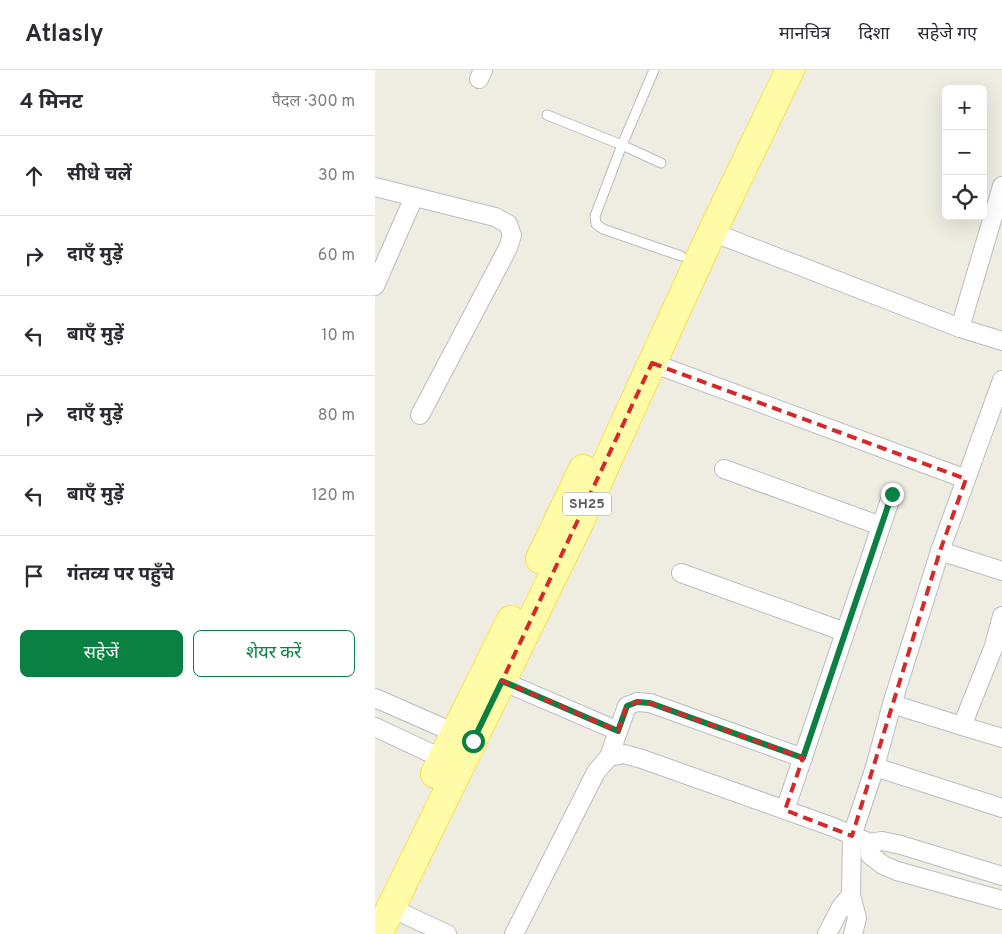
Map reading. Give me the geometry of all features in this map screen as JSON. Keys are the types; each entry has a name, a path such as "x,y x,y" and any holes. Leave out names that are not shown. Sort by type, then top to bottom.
{"main road":[{"name":"SH25","path":"383,902 502,681 531,601 628,373 769,70"},
{"name":"SH25","path":"379,934 383,902 443,758 531,601 579,523 712,232 790,70"}],"street":[{"path":"960,328 1002,186"},
{"path":"375,187 495,217 508,224 511,235 508,248 420,415"},
{"path":"375,286 414,198"},
{"path":"712,232 960,328 1002,341"},
{"path":"652,363 966,480"},
{"path":"853,934 857,918 851,895 852,836 875,767 892,704 940,551 1002,380"},
{"path":"724,469 881,526"},
{"path":"785,810 892,494"},
{"path":"940,551 1002,571"},
{"path":"681,573 845,632"},
{"path":"962,726 998,647 1002,616"},
{"path":"502,681 618,731"},
{"path":"375,698 455,734"},
{"path":"514,934 596,772 609,757 627,706 637,702 650,703 803,758"},
{"path":"892,704 1002,738"},
{"path":"375,727 443,758"},
{"path":"609,757 624,754 642,759 833,827 870,844 881,841 901,845 1002,876"},
{"path":"875,767 1002,808"},
{"path":"870,844 870,855 883,865 897,871 1002,900"},
{"path":"827,934 841,907 851,895"},
{"path":"383,902 447,934"}],"lane":[{"path":"654,70 622,145 595,216 596,224 603,229 681,256"},
{"path":"547,115 661,163"}],"highlighted area":[{"path":"652,363 966,479 940,551 852,836 785,810 803,758 650,703 637,702 627,706 618,731 502,681"}],"route":[{"path":"473,741 502,681 618,731 627,706 637,702 650,703 803,758 892,494"}]}
